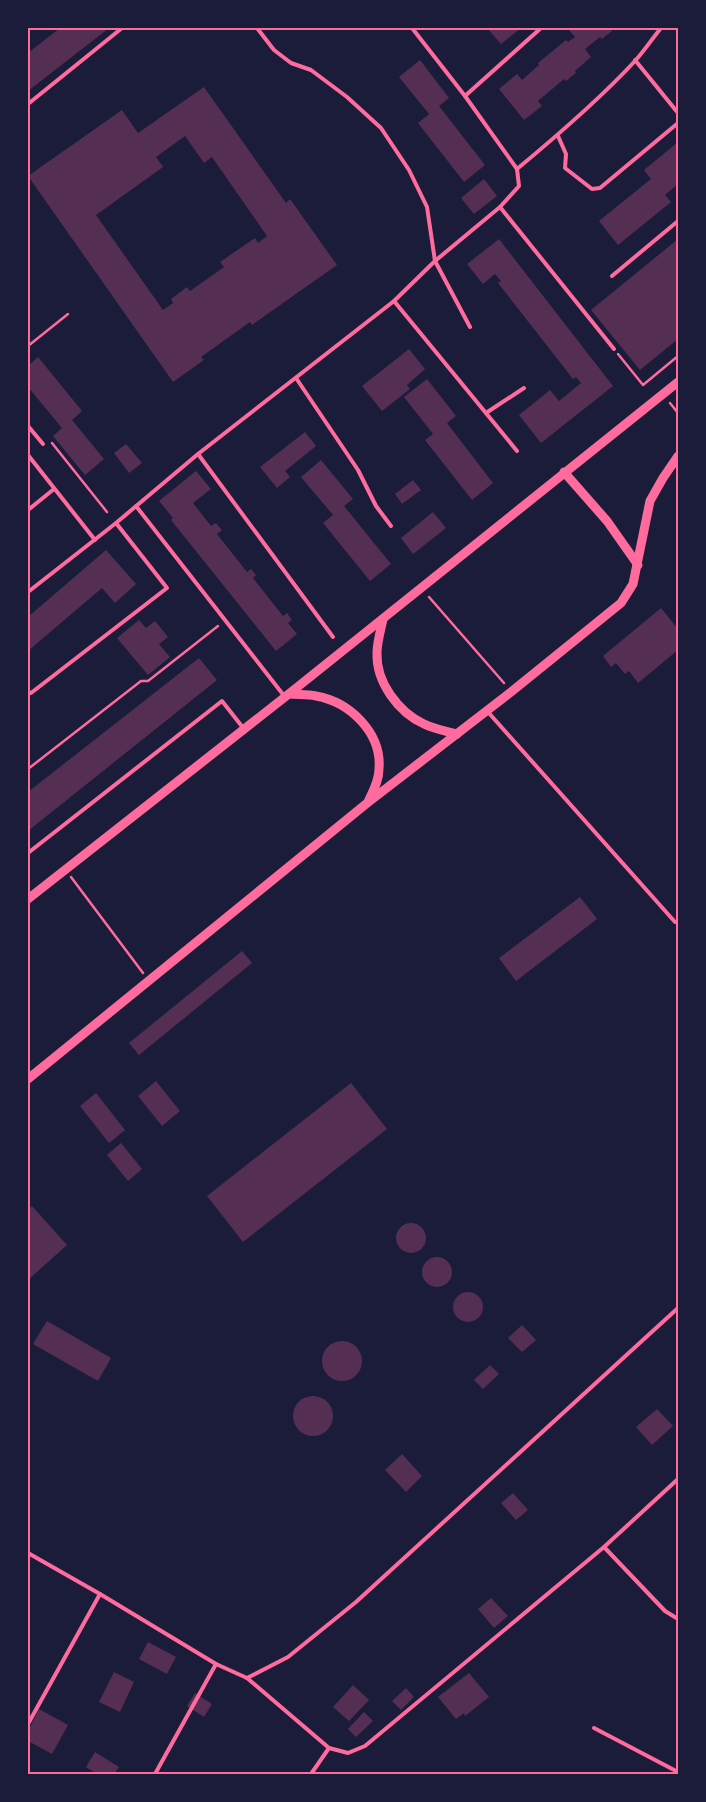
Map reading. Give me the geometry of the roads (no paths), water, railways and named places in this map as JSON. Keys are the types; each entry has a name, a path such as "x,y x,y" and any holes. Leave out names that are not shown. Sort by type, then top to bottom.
{"street":[{"path":"28,900 287,696 678,382"},
{"path":"28,1079 366,804 487,711 621,603 633,584 650,501 678,456"},
{"path":"564,472 608,521 638,565"},
{"path":"383,618 377,653 379,670 384,684 396,702 423,724 457,734"},
{"path":"287,696 317,696 339,704 357,716 372,736 378,752 380,768 378,781 366,804"}],"lane":[{"path":"28,104 122,28"},
{"path":"257,28 274,50 291,63 311,70 348,98 381,128 409,170 427,207 435,262 470,327"},
{"path":"28,592 116,523 198,454 394,301 435,262 500,207 519,186 517,169 466,96 412,28"},
{"path":"466,96 541,28"},
{"path":"517,169 558,136 636,60 661,28"},
{"path":"636,60 678,113"},
{"path":"558,136 566,154 565,168 592,189 600,188 678,123"},
{"path":"500,207 614,349"},
{"path":"612,276 678,221"},
{"path":"394,301 517,451"},
{"path":"296,378 358,470 376,506 391,526"},
{"path":"486,414 524,388"},
{"path":"28,426 43,444"},
{"path":"198,454 333,637"},
{"path":"28,456 95,540"},
{"path":"28,510 54,489"},
{"path":"136,506 225,621 287,696"},
{"path":"28,692 31,693 167,588 116,523"},
{"path":"28,853 222,701 244,729"},
{"path":"487,711 678,922"},
{"path":"247,1678 288,1657 356,1602 678,1308"},
{"path":"28,1553 216,1664 247,1678 329,1748 348,1753 365,1746 604,1547 678,1479"},
{"path":"604,1547 664,1612 678,1619"},
{"path":"28,1724 100,1594"},
{"path":"154,1774 216,1664"},
{"path":"594,1728 678,1772"},
{"path":"311,1774 329,1748"}]}
